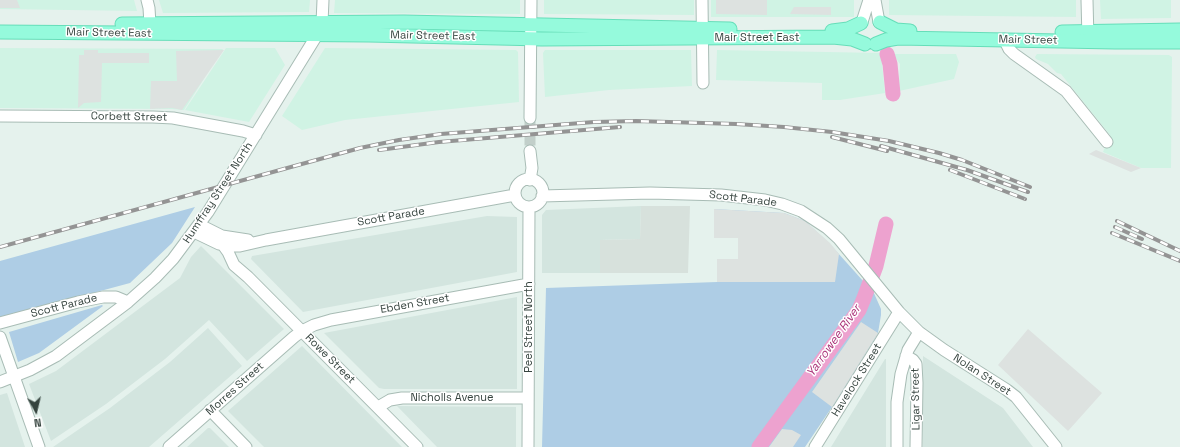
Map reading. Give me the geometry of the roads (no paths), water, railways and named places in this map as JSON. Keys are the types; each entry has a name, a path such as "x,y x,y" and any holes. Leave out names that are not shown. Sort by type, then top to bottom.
{"main road":[{"path":"873,18 880,22 884,34 881,40 871,44 862,41 858,34 861,22 873,18"},
{"name":"Mair Street East","path":"0,23 150,24 319,29 703,33 837,31 850,28 861,22"},
{"name":"Mair Street","path":"880,22 892,28 902,30 1088,36 1180,42"},
{"name":"Mair Street East","path":"0,32 319,29"},
{"name":"Mair Street","path":"871,44 898,38 1004,39 1088,36 1180,30"},
{"name":"Mair Street East","path":"703,33 833,37 852,39 871,44"}],"street":[{"path":"147,0 150,24"},
{"name":"Humffray Street North","path":"0,382 42,364 56,356 128,302 163,270 197,228 256,135 319,29 323,0"},
{"path":"530,118 531,0"},
{"path":"702,0 703,82"},
{"path":"861,22 869,0"},
{"path":"875,0 880,22"},
{"path":"1087,0 1088,36"},
{"path":"1004,39 1011,51 1066,91 1087,115 1107,142"},
{"name":"Corbett Street","path":"0,116 173,118 243,131 256,135"},
{"path":"530,150 532,168 530,180"},
{"path":"530,180 537,182 540,186 542,196 538,204 529,207 520,204 515,195 515,190 518,185 521,182 530,180"},
{"name":"Scott Parade","path":"542,196 702,194 751,197 774,202 801,211 827,228 843,243 899,312"},
{"name":"Scott Parade","path":"197,228 210,240 223,245 247,245 266,240 515,195"},
{"name":"Peel Street North","path":"528,447 529,207"},
{"name":"Scott Parade","path":"197,228 229,238 266,240"},
{"name":"Rowe Street","path":"223,245 233,264 242,271 417,447"},
{"path":"242,271 239,264 239,255 243,248 247,245"},
{"name":"Ebden Street","path":"302,331 318,323 331,320 529,284"},
{"name":"Scott Parade","path":"0,324 103,296 116,297 128,302"},
{"name":"Nolan Street","path":"899,312 919,332 1010,393 1018,400 1052,445"},
{"name":"Havelock Street","path":"815,447 899,312"},
{"name":"Morres Street","path":"169,447 294,336 302,331"},
{"name":"Ligar Street","path":"897,447 898,395 901,374 910,346 919,332"},
{"path":"0,337 39,447"},
{"name":"Ligar Street","path":"906,356 913,360 916,364 916,447"},
{"name":"Nicholls Avenue","path":"378,408 390,400 402,398 528,398"},
{"path":"210,410 246,447"}],"waterway":[{"name":"Yarrowee River","path":"887,54 890,64 893,94"},
{"name":"Yarrowee River","path":"759,447 859,310 876,266 886,224"}],"tunnel":[{"path":"530,118 530,151"}],"railway":[{"path":"0,247 360,148 399,140 441,134 594,122 636,121 736,124 832,132 889,141 939,153 962,160 1030,187"},
{"path":"379,150 439,142 620,127"},
{"path":"832,137 887,151"},
{"path":"881,146 967,170 1028,192"},
{"path":"950,170 1025,199"},
{"path":"1117,221 1180,251"},
{"path":"1115,227 1142,239"},
{"path":"1112,233 1180,261"}]}
